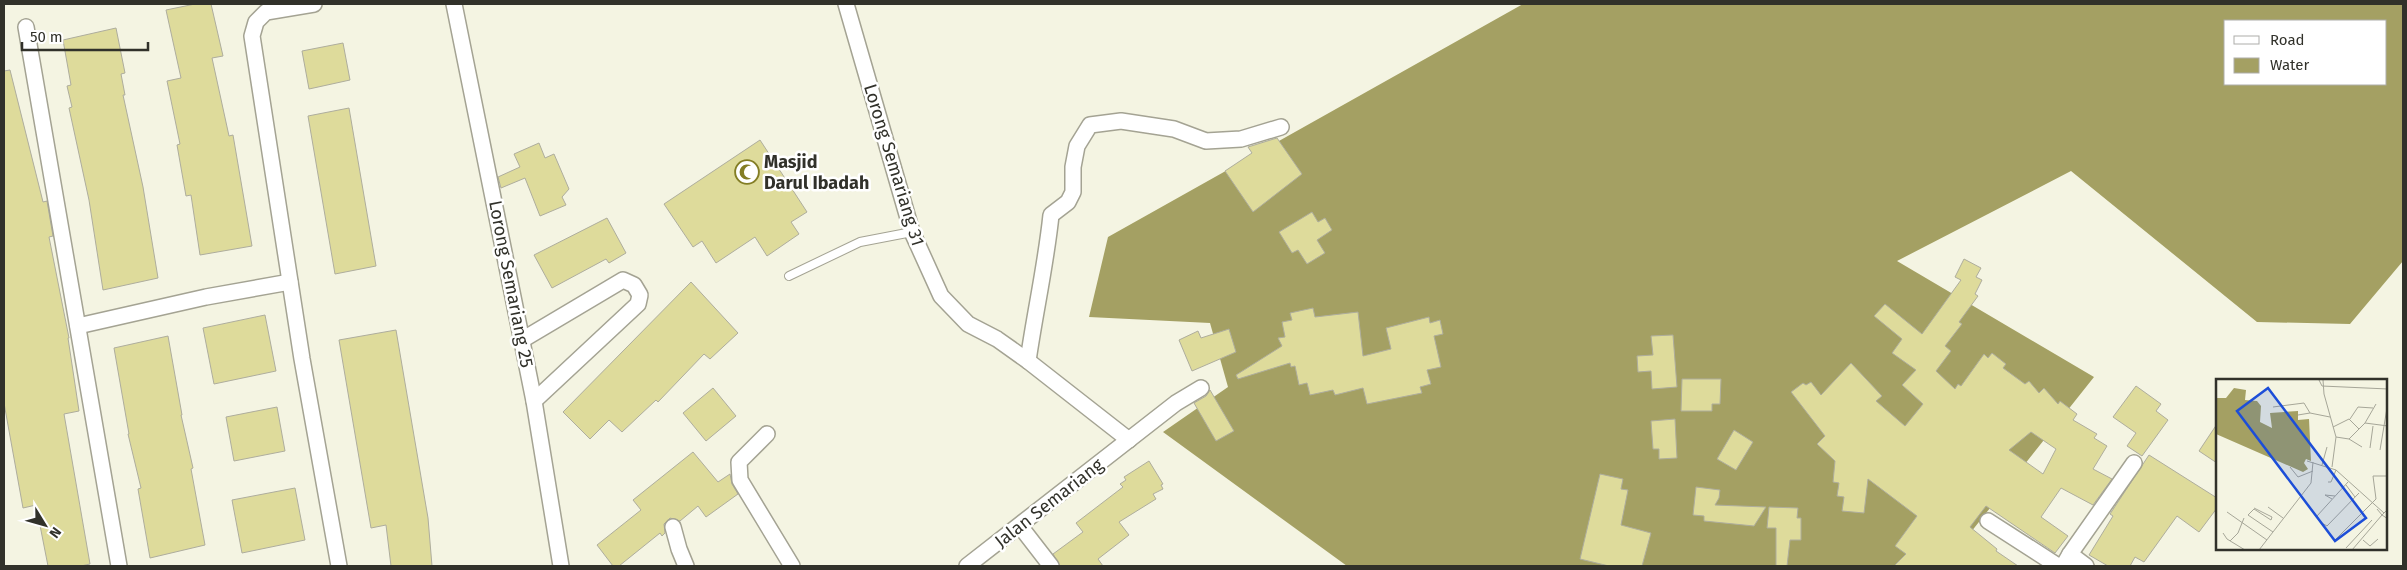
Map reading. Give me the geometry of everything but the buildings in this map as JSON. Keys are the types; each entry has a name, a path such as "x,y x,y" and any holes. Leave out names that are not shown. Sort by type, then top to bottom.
{"street":[{"path":"314,4 266,12 256,22 252,36 290,282 339,566"},
{"name":"Lorong Semariang 25","path":"454,4 534,401 561,566"},
{"name":"Lorong Semariang 31","path":"846,4 912,232 941,296 968,324 997,339 1028,361 1130,440"},
{"path":"26,27 119,566"},
{"path":"1028,361 1047,254 1051,215 1068,202 1073,192 1073,167 1077,146 1090,125 1121,121 1174,129 1206,141 1241,139 1282,127"},
{"path":"522,340 623,280 634,285 640,294 638,304 534,401"},
{"path":"78,326 206,297 290,282"},
{"name":"Jalan Semariang","path":"967,566 1200,388"},
{"path":"767,434 739,462 740,480 792,566"},
{"path":"2086,566 2066,560 2134,463"},
{"path":"1988,521 2058,566"},
{"path":"1020,526 1051,566"},
{"path":"673,527 686,566"}],"lane":[{"path":"789,276 860,242 912,232"}],"water":[{"path":"1523,4 2403,4 2403,261 2350,324 2257,322 2071,171 1897,261 2094,377 1944,566 1347,566 1163,432 1228,387 1210,323 1089,317 1108,237"}],"place":[{"name":"Masjid Darul Ibadah","path":"747,172"}]}
